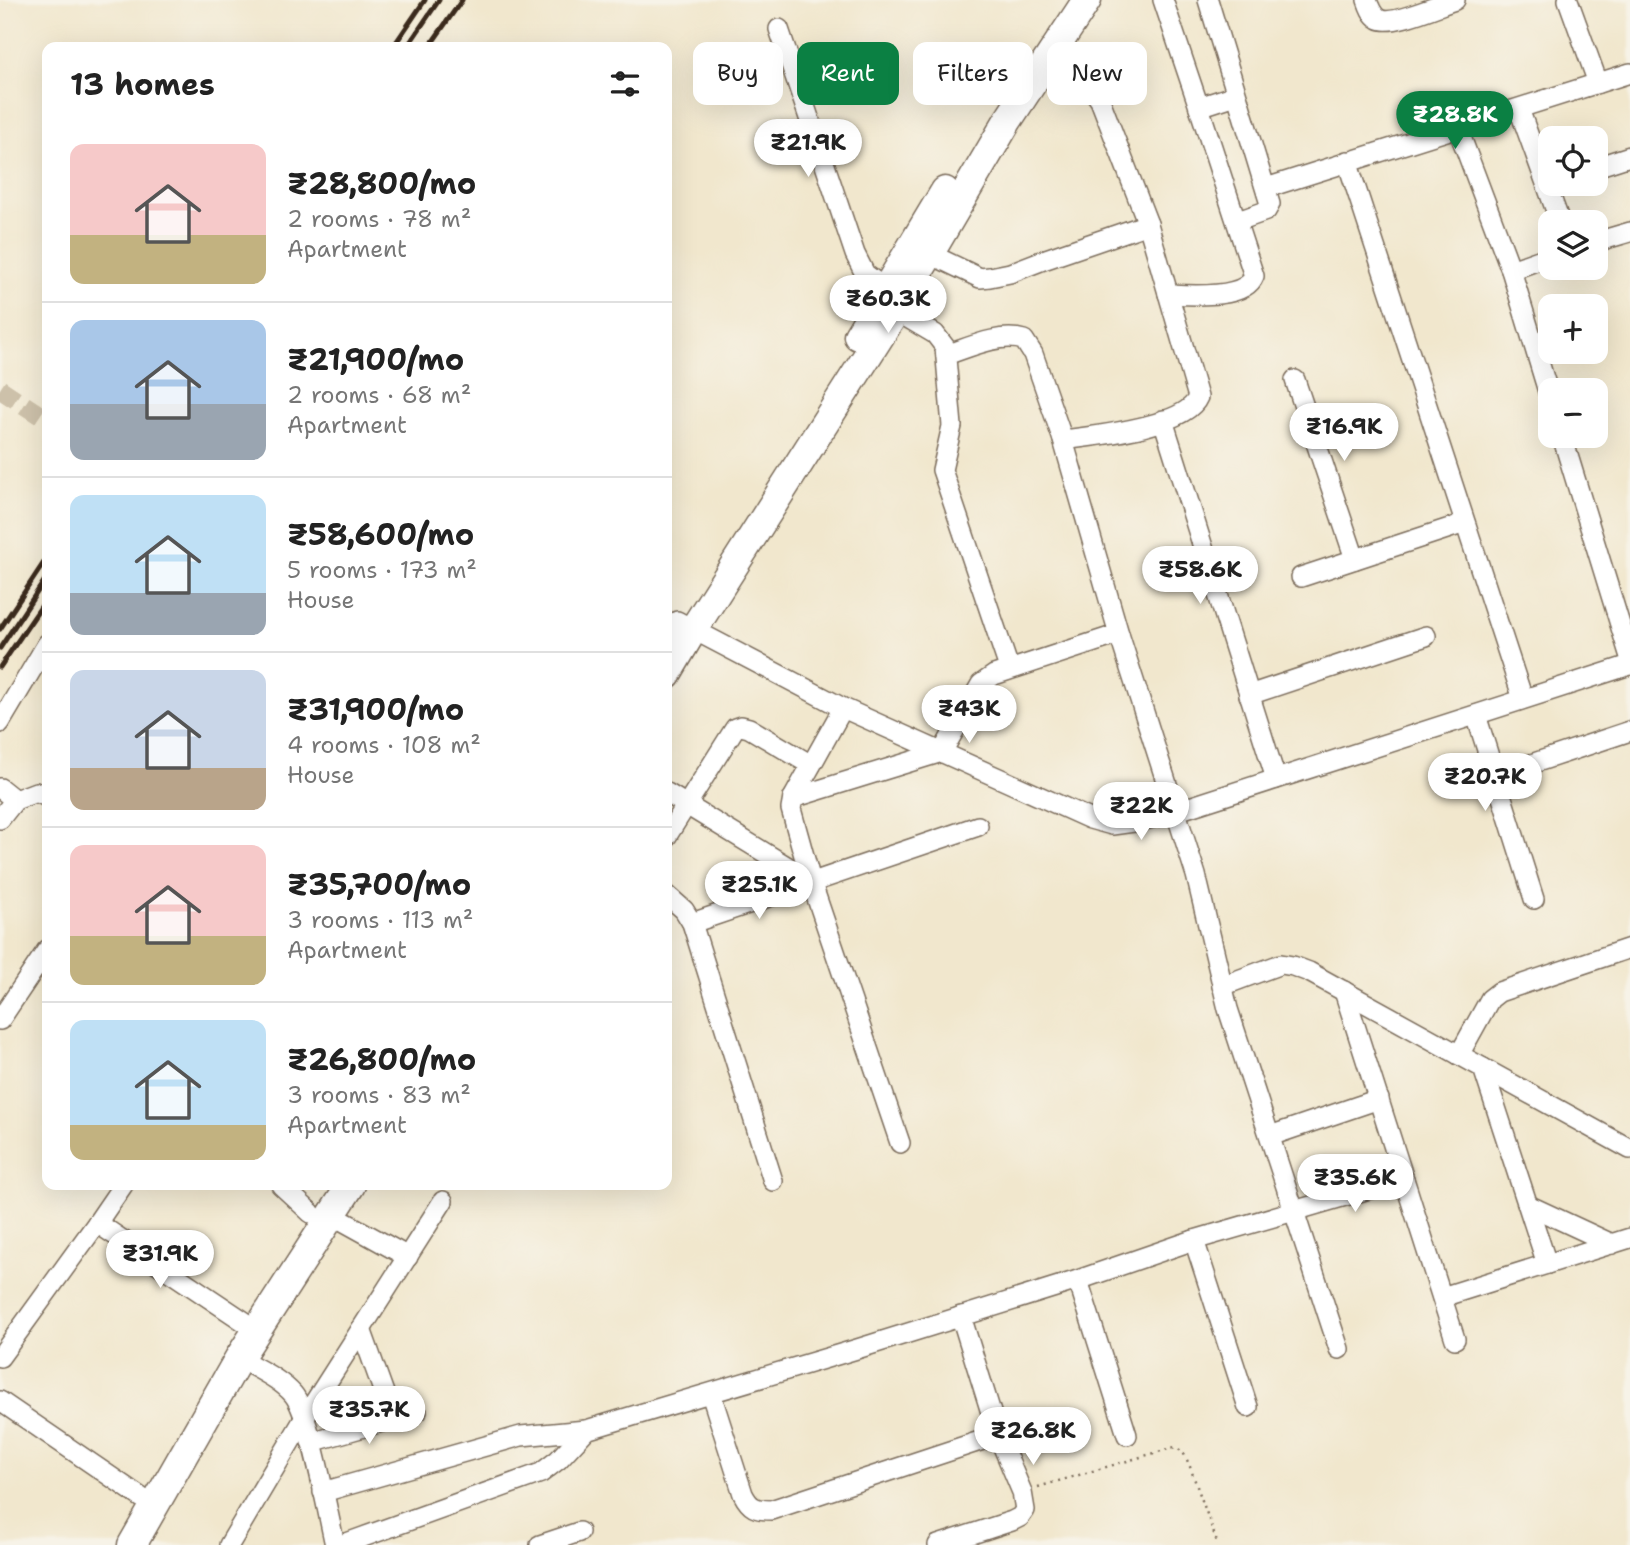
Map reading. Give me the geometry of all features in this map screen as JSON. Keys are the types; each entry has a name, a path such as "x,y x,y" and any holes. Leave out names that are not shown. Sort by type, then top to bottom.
{"street":[{"path":"1064,0 891,300 674,633 1090,818 1112,825 1174,812 1630,665"},
{"path":"1059,42 1087,0"},
{"path":"1163,0 1253,266 1254,276 1247,287 1225,293 1168,294"},
{"path":"1208,0 1266,188 1269,207 1238,222"},
{"path":"1367,0 1371,11 1379,19 1392,21 1455,0"},
{"path":"1568,0 1598,83"},
{"path":"779,29 855,254 865,274 891,300 935,334 945,347 952,426 942,470 1009,668"},
{"path":"891,300 930,254 1008,120 1047,60"},
{"path":"1266,188 1630,73"},
{"path":"1199,107 1236,95"},
{"path":"1063,440 1123,432 1163,420 1191,409 1198,397 1148,224 1102,105"},
{"path":"1519,109 1538,159"},
{"path":"1458,129 1511,270 1544,378"},
{"path":"1608,163 1630,156"},
{"path":"1347,161 1523,699"},
{"path":"930,254 980,278 990,277 1010,273 1148,224"},
{"path":"1608,238 1630,232"},
{"path":"1511,270 1538,260"},
{"path":"946,355 988,341 1018,338 1024,340 1033,354 1063,440 1119,634 1196,875 1222,986 1339,1349"},
{"path":"1295,380 1355,559"},
{"path":"1163,420 1276,779"},
{"path":"1566,448 1630,657"},
{"path":"1301,577 1465,523"},
{"path":"793,798 942,752 981,684 1009,668 1119,634"},
{"path":"1249,695 1426,636"},
{"path":"0,723 42,652"},
{"path":"843,708 793,798 792,821 900,1143"},
{"path":"1476,715 1534,899"},
{"path":"672,827 730,733 741,726 749,728 811,765"},
{"path":"1495,776 1630,731"},
{"path":"0,819 7,794 36,792 42,795"},
{"path":"672,796 811,881"},
{"path":"692,923 978,826"},
{"path":"672,899 684,910 692,923 773,1181"},
{"path":"1460,1055 1490,999 1499,992 1630,948"},
{"path":"0,1020 42,957"},
{"path":"1222,986 1281,964 1293,965 1630,1149"},
{"path":"1345,991 1455,1339"},
{"path":"1483,1068 1547,1264"},
{"path":"1270,1136 1379,1099"},
{"path":"323,1492 521,1436 586,1430 711,1394 1078,1280 1194,1240 1404,1179"},
{"path":"0,1357 120,1190"},
{"path":"288,1190 322,1214 408,1257"},
{"path":"118,1545 142,1499 239,1358 322,1214 328,1190"},
{"path":"132,1545 245,1322 322,1214 346,1190"},
{"path":"229,1545 305,1417 443,1201"},
{"path":"1528,1205 1621,1241"},
{"path":"97,1223 245,1322"},
{"path":"1194,1240 1248,1407"},
{"path":"1442,1297 1621,1241"},
{"path":"1078,1280 1127,1435"},
{"path":"938,1545 1020,1517 1025,1510 1022,1492 998,1435 961,1316"},
{"path":"361,1329 393,1418"},
{"path":"239,1358 285,1386 296,1396 305,1417 335,1545"},
{"path":"711,1394 743,1494 748,1504 757,1510 771,1510 998,1435"},
{"path":"0,1401 142,1499"},
{"path":"311,1443 417,1412"},
{"path":"341,1545 541,1473 558,1460 586,1430"},
{"path":"540,1545 579,1532"}],"path":[{"path":"1022,1492 1175,1447 1184,1452 1219,1545"}],"tunnel":[{"path":"0,389 42,417"}],"railway":[{"path":"396,42 425,0"},
{"path":"410,42 439,0"},
{"path":"433,42 462,0"},
{"path":"0,629 42,566"},
{"path":"0,648 42,585"},
{"path":"0,667 42,605"}]}
